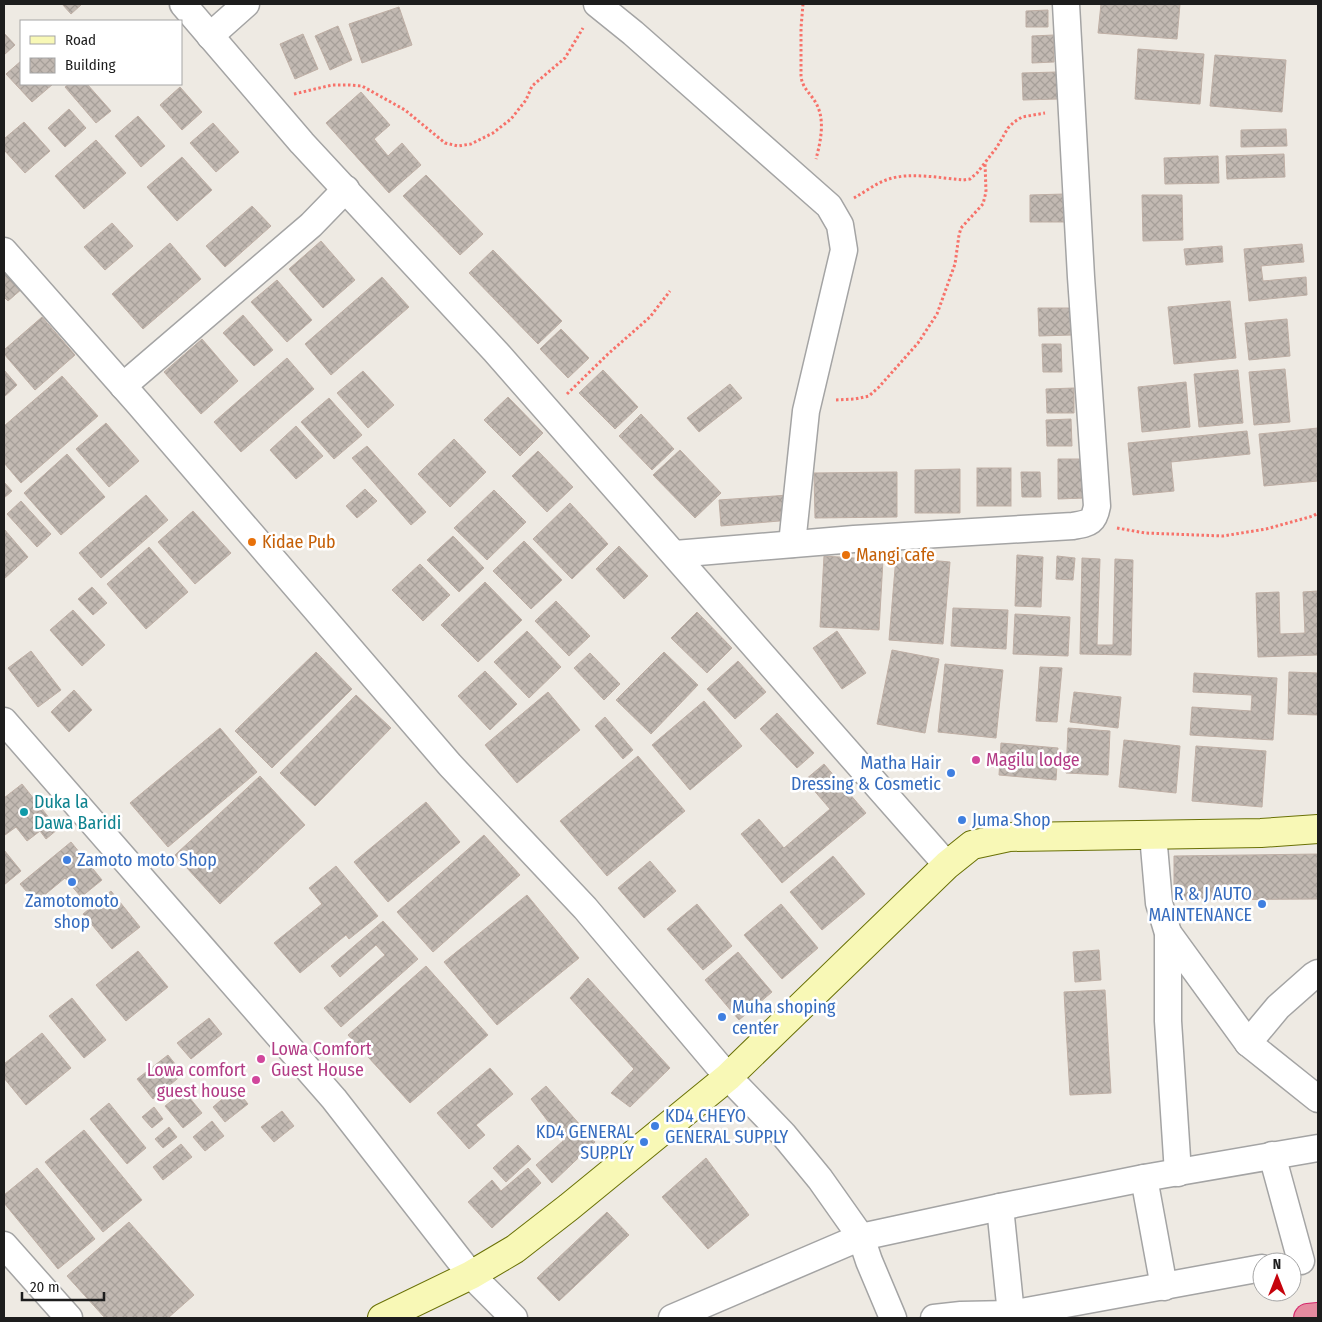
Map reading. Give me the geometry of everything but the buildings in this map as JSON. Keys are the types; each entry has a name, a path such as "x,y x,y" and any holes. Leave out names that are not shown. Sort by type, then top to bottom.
{"highway":[{"path":"1308,1318 1318,1317"}],"street":[{"path":"183,4 302,143 495,351 947,865"},
{"path":"210,36 246,4"},
{"path":"597,4 633,33 826,204 840,225 844,250 806,411 792,544"},
{"path":"675,554 854,539 1073,526 1092,521 1097,506 1081,277 1066,4"},
{"path":"123,386 312,225 346,189"},
{"path":"4,251 123,386 450,766 584,908 728,1077 783,1134 820,1179 861,1237 893,1318"},
{"path":"4,721 334,1098 471,1275 514,1318"},
{"path":"382,1318 471,1275 515,1249 554,1219 728,1077 947,865 972,845 1009,837 1261,833 1318,829"},
{"path":"1153,834 1158,903 1168,933 1248,1043 1318,1099"},
{"path":"1168,933 1168,1021 1178,1173"},
{"path":"1248,1043 1278,1007 1318,973"},
{"path":"672,1318 861,1237 1144,1178 1318,1148"},
{"path":"1272,1155 1304,1261"},
{"path":"1144,1178 1164,1287"},
{"path":"1000,1207 1012,1314"},
{"path":"4,1245 69,1318"},
{"path":"934,1318 1012,1314 1252,1270"}],"path":[{"path":"266,101 332,85 362,86 405,110 445,143 458,146 472,144 493,133 511,119 526,100 532,86 565,58 597,4"},
{"path":"803,4 800,28 800,76 805,90 819,108 822,132 816,160 826,204 889,179 904,176 970,179 997,147 1008,128 1014,122 1022,117 1071,108"},
{"path":"808,401 855,399 868,396 879,387 918,343 938,314 955,264 961,228 982,204 986,192 985,162"},
{"path":"549,412 608,354 650,317 670,291"},
{"path":"1086,523 1145,532 1223,536 1266,529 1318,513"}],"place":[{"name":"Kidae Pub","path":"252,542"},
{"name":"Mangi cafe","path":"846,555"},
{"name":"Magilu lodge","path":"976,760"},
{"name":"Matha Hair Dressing & Cosmetic","path":"951,773"},
{"name":"Duka la Dawa Baridi","path":"24,812"},
{"name":"Juma Shop","path":"962,820"},
{"name":"Zamoto moto Shop","path":"67,860"},
{"name":"Zamotomoto shop","path":"72,882"},
{"name":"R & J AUTO MAINTENANCE","path":"1262,904"},
{"name":"Muha shoping center","path":"722,1017"},
{"name":"Lowa Comfort Guest House","path":"261,1059"},
{"name":"Lowa comfort guest house","path":"256,1080"},
{"name":"KD4 CHEYO GENERAL SUPPLY","path":"655,1126"},
{"name":"KD4 GENERAL SUPPLY","path":"644,1142"}]}
